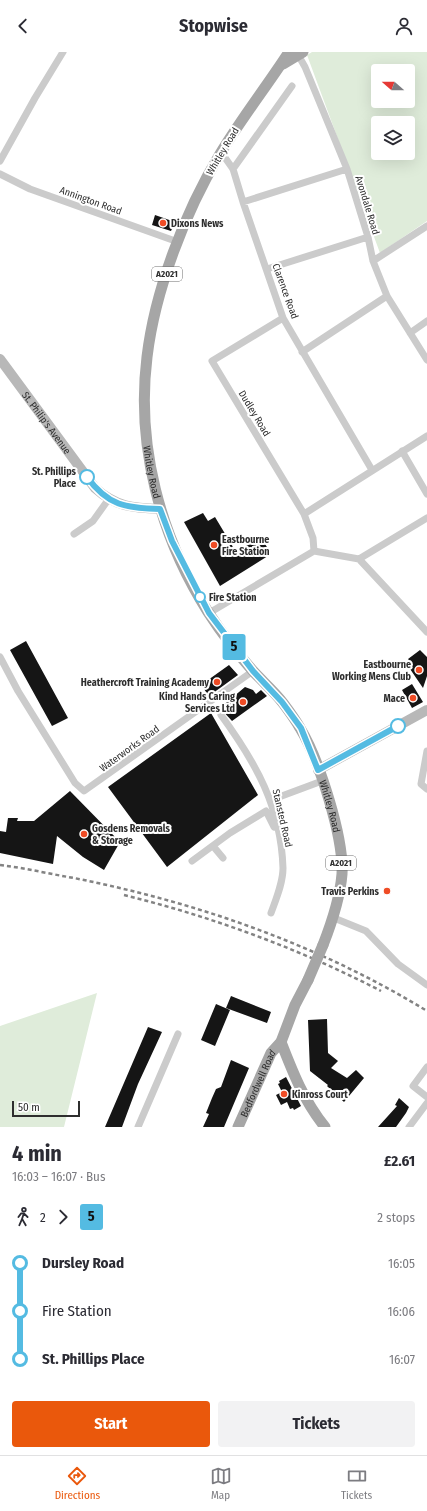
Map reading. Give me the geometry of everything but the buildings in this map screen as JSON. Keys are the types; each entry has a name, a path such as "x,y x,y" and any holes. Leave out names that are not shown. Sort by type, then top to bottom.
{"main road":[{"name":"Whitley Road","path":"281,1042 295,1006 308,980 334,918 342,873 336,825 322,781 301,728 282,702 253,671 209,613 172,541 160,509 147,448 144,400 148,345 154,320 178,242 201,187 221,152 268,82 281,65 297,53"},
{"name":"Bedfordwell Road","path":"238,1127 271,1053 281,1042"},
{"path":"281,1042 298,1085 311,1109 325,1127"}],"street":[{"path":"0,161 35,98 63,52"},
{"name":"Avondale Road","path":"297,53 306,67 347,169 368,237 373,261 387,296 427,360"},
{"path":"233,169 292,86"},
{"name":"Clarence Road","path":"221,152 233,169 243,202 268,269 284,318 302,352 372,470"},
{"path":"243,202 347,169"},
{"name":"Annington Road","path":"0,174 30,189 178,242"},
{"path":"373,261 427,226"},
{"path":"268,269 368,237"},
{"path":"302,352 387,296"},
{"name":"Dudley Road","path":"284,318 212,361 304,514 313,538 314,551"},
{"path":"410,333 427,321"},
{"name":"St. Philip's Avenue","path":"0,359 95,488 108,500 131,507 160,509"},
{"path":"304,514 427,436"},
{"path":"402,451 427,494"},
{"path":"74,534 93,520 108,500"},
{"path":"358,559 427,518"},
{"path":"209,613 314,551 358,559 427,632"},
{"path":"0,657 2,666"},
{"name":"Waterworks Road","path":"2,666 76,783 84,791 253,671"},
{"path":"318,770 427,710"},
{"name":"Stansted Road","path":"221,715 246,750 258,770 271,800 279,838 283,870 271,913"},
{"path":"427,751 421,784 427,789"},
{"path":"271,800 322,781"},
{"path":"192,861 266,811 279,838"},
{"path":"213,846 223,858"},
{"path":"334,918 366,931 398,964 427,985"},
{"path":"138,1127 178,1034"},
{"path":"427,1068 413,1086 427,1097"},
{"path":"410,1127 427,1104"}],"green space":[{"path":"312,52 427,52 427,221 380,253 307,55"},
{"path":"97,993 64,1127 0,1127 0,1026"}],"railway":[{"path":"0,865 121,888 167,900 257,929 344,966 386,987 427,1011"},
{"path":"124,895 190,913 256,936 319,961 381,991"}],"bus line":[{"name":"5","path":"87,477 95,488 108,500 131,507 160,509 172,541 198,595 209,613 239,653 253,671 282,702 301,728 318,770 398,726"}],"place":[{"name":"Dixons News","path":"163,223"},
{"name":"St. Phillips Place","path":"87,477"},
{"name":"Eastbourne Fire Station","path":"214,545"},
{"name":"Fire Station","path":"200,597"},
{"name":"Eastbourne Working Mens Club","path":"419,670"},
{"name":"Heathercroft Training Academy","path":"217,682"},
{"name":"Mace","path":"413,698"},
{"name":"Kind Hands Caring Services Ltd","path":"243,702"},
{"name":"Gosdens Removals & Storage","path":"84,834"},
{"name":"Travis Perkins","path":"387,891"},
{"name":"Kinross Court","path":"284,1094"}]}
